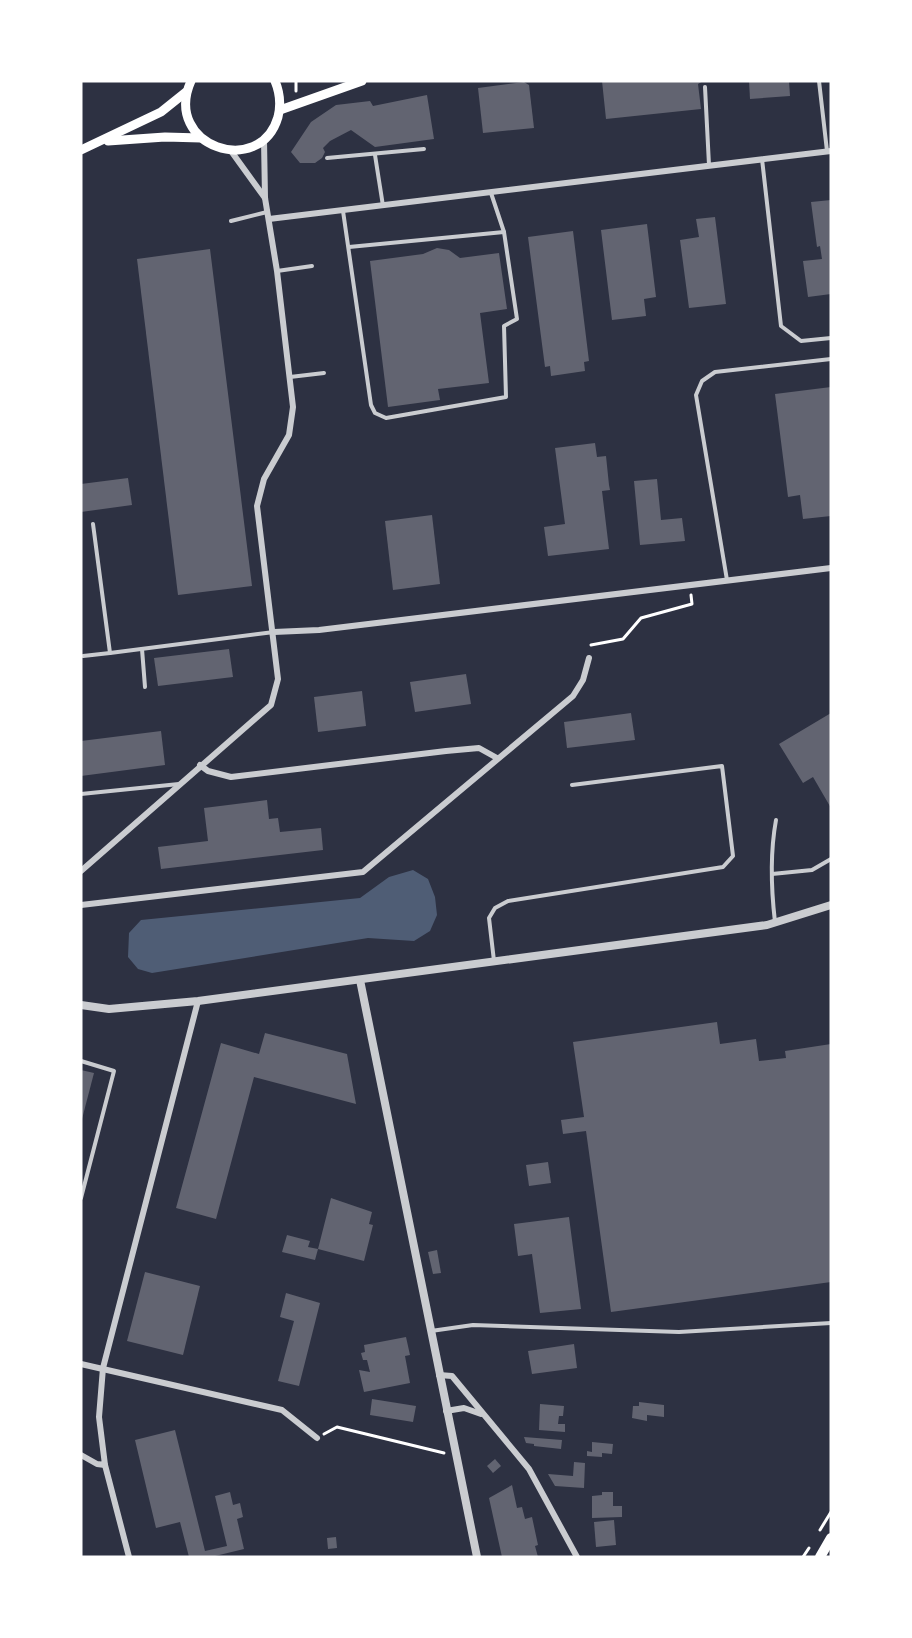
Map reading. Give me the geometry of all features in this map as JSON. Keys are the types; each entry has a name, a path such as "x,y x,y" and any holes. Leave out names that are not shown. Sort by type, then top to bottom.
{"main road":[{"path":"191,81 186,92 187,117 201,138 211,145 231,151 248,148 264,140 277,122 280,97 275,81"},
{"path":"280,110 362,81"},
{"path":"81,150 102,142 160,112 186,92"},
{"path":"102,142 165,137 201,138"},
{"path":"820,1557 831,1538"}],"street":[{"path":"81,871 271,705 278,679 257,506 264,479 289,435 293,407 277,271 265,198 264,140"},
{"path":"231,151 265,198"},
{"path":"268,216 343,212 829,151"},
{"path":"274,632 319,630 831,568"},
{"path":"81,905 363,872 573,696 583,680 589,658"},
{"path":"200,765 208,771 231,777 479,748 497,758"},
{"path":"81,1005 109,1009 198,1001 360,980 775,923 831,905"},
{"path":"360,980 477,1557"},
{"path":"129,1557 105,1465 99,1417 103,1368 198,1001"},
{"path":"81,1364 282,1410 317,1438"},
{"path":"439,1376 452,1376 528,1469 578,1557"},
{"path":"446,1412 468,1408 484,1415"},
{"path":"81,1455 97,1464 105,1465"}],"lane":[{"path":"819,81 829,151"},
{"path":"705,87 710,166"},
{"path":"327,158 424,149"},
{"path":"375,155 383,206"},
{"path":"762,159 781,326 801,341 831,338"},
{"path":"343,212 371,405 375,413 386,418 506,397 504,326 517,319 504,232 491,193"},
{"path":"231,221 268,216"},
{"path":"349,247 504,232"},
{"path":"277,271 312,266"},
{"path":"727,581 696,395 702,381 715,372 831,359"},
{"path":"290,377 324,373"},
{"path":"93,524 110,653"},
{"path":"83,656 274,632"},
{"path":"142,649 145,687"},
{"path":"494,962 489,918 495,908 508,901 723,867 733,856 722,766 572,785"},
{"path":"81,794 179,784"},
{"path":"775,923 772,874 776,820"},
{"path":"772,874 812,870 831,859"},
{"path":"81,1061 114,1071 81,1198"},
{"path":"430,1331 473,1325 679,1332 831,1323"}],"path":[{"path":"591,645 623,639 641,618 692,604 690,585"},
{"path":"317,1438 337,1427 440,1452"}],"water":[{"path":"413,870 428,879 435,897 437,915 430,931 414,941 368,938 152,973 138,969 128,957 129,933 141,920 360,898 389,877"}],"building":[{"path":"602,81 703,81 698,84 701,109 606,119"},
{"path":"749,81 789,81 790,96 750,99"},
{"path":"524,82 529,85 534,128 483,133 478,88"},
{"path":"427,95 434,139 375,147 351,130 330,141 323,148 325,152 322,158 315,163 300,163 291,152 311,122 336,105 370,101 373,106"},
{"path":"831,200 831,294 808,297 803,261 822,259 820,246 817,247 811,202"},
{"path":"715,217 726,304 689,308 680,240 699,237 696,219"},
{"path":"647,224 656,297 644,299 646,316 612,320 601,230"},
{"path":"573,231 589,361 584,362 585,371 551,376 550,366 545,367 528,237"},
{"path":"437,248 449,250 460,258 499,253 507,309 480,313 489,383 438,389 440,400 388,407 370,261 423,254"},
{"path":"210,249 252,586 178,595 137,259"},
{"path":"831,387 831,516 803,519 800,495 788,497 775,394"},
{"path":"595,443 597,457 606,456 610,490 602,491 609,549 548,556 544,527 565,524 555,448"},
{"path":"128,478 132,505 81,512 81,484"},
{"path":"657,479 661,520 682,518 685,541 640,545 634,481"},
{"path":"432,515 440,584 393,590 385,521"},
{"path":"229,649 233,677 158,686 154,658"},
{"path":"466,674 471,704 415,712 410,682"},
{"path":"362,691 366,726 318,732 314,697"},
{"path":"631,713 635,740 567,748 564,722"},
{"path":"831,713 831,808 813,777 803,783 779,744"},
{"path":"161,731 165,765 81,776 81,741"},
{"path":"267,800 269,819 278,818 280,832 321,828 323,850 161,869 158,847 208,841 204,808"},
{"path":"717,1022 720,1044 756,1039 759,1061 786,1058 785,1051 831,1044 831,1282 611,1312 586,1131 563,1134 561,1120 584,1117 573,1042"},
{"path":"265,1033 347,1054 356,1104 254,1077 216,1219 176,1208 221,1043 259,1054"},
{"path":"81,1070 94,1073 82,1119 81,1119"},
{"path":"548,1162 551,1183 529,1186 526,1165"},
{"path":"331,1198 372,1212 369,1224 373,1225 364,1261 318,1249"},
{"path":"569,1217 581,1309 540,1313 532,1254 518,1256 514,1224"},
{"path":"287,1235 310,1241 308,1247 318,1249 315,1260 282,1252"},
{"path":"437,1250 441,1273 433,1274 428,1252"},
{"path":"145,1272 200,1286 183,1355 127,1341"},
{"path":"286,1293 320,1303 299,1386 278,1381 294,1321 280,1317"},
{"path":"406,1337 410,1355 405,1356 410,1383 364,1392 359,1370 370,1372 367,1360 363,1360 361,1353 365,1352 364,1345"},
{"path":"574,1344 577,1368 532,1374 528,1351"},
{"path":"372,1399 416,1406 413,1422 370,1415"},
{"path":"639,1402 664,1405 664,1417 647,1415 647,1421 632,1418 633,1406 639,1406"},
{"path":"540,1404 564,1406 563,1416 559,1416 558,1424 565,1424 565,1432 539,1430"},
{"path":"175,1430 205,1551 227,1546 215,1496 230,1492 233,1505 240,1503 243,1517 237,1519 244,1549 211,1557 189,1557 180,1522 156,1528 135,1440"},
{"path":"524,1437 562,1440 561,1449 534,1446 534,1444 526,1443"},
{"path":"592,1442 613,1444 612,1454 602,1453 602,1457 587,1456 587,1451 592,1452"},
{"path":"495,1459 501,1466 493,1473 487,1466"},
{"path":"574,1462 585,1463 584,1488 555,1486 548,1474 573,1476"},
{"path":"512,1485 517,1508 522,1507 525,1519 532,1517 538,1557 502,1557 489,1498"},
{"path":"602,1492 613,1492 613,1506 622,1506 622,1517 592,1518 592,1496 602,1495"},
{"path":"614,1520 616,1545 596,1547 594,1522"},
{"path":"336,1537 337,1548 328,1549 327,1538"}]}
